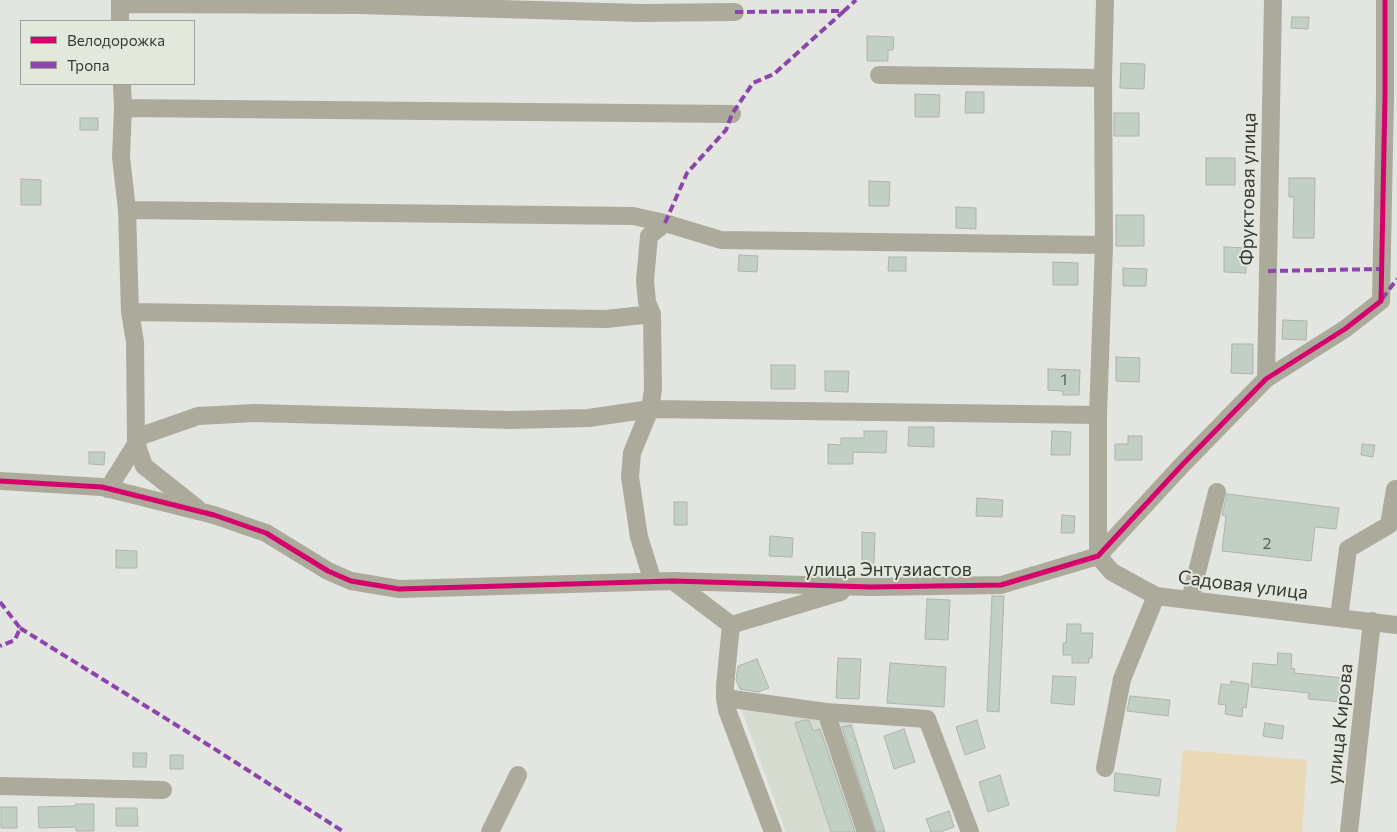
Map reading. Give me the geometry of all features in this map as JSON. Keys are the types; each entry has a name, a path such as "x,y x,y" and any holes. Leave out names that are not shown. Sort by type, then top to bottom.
{"street":[{"path":"1098,556 1098,414 1104,246 1104,0"},
{"name":"Фруктовая улица","path":"1266,379 1273,0"},
{"path":"1098,556 1183,464 1266,379 1345,329 1381,301 1385,0"},
{"path":"120,8 360,5 641,13 735,12"},
{"path":"879,75 1103,78"},
{"path":"122,85 121,157 127,210 130,312 136,342 136,443 144,466 203,513"},
{"path":"123,108 732,114"},
{"path":"127,210 633,216 665,223 721,240 1104,246"},
{"path":"653,582 639,537 630,477 632,453 650,409 653,390 652,314 647,302 645,281 649,236 665,223"},
{"path":"130,312 606,319 652,314"},
{"path":"108,489 141,436 198,416 255,413 511,420 588,418 650,409 1098,414"},
{"name":"улица Энтузиастов","path":"0,481 108,489 214,515 266,533 328,571 351,581 399,589 673,581 871,587 1001,585 1098,556"},
{"path":"1339,617 1348,549 1390,525 1395,489"},
{"path":"1190,600 1217,492"},
{"name":"Садовая улица","path":"1098,556 1112,572 1156,596 1397,624"},
{"path":"673,581 731,625"},
{"path":"731,625 831,594 871,587"},
{"path":"1105,768 1122,678 1156,596"},
{"name":"улица Кирова","path":"1349,832 1372,621"},
{"path":"731,625 725,698 773,832"},
{"path":"725,698 826,712 927,720 970,832"},
{"path":"826,712 866,832"},
{"path":"490,832 518,775"},
{"path":"0,786 163,790"},
{"path":"1349,832 1354,832"}],"shaded area":[{"path":"741,708 851,717 883,832 786,832"},
{"path":"1183,750 1307,760 1302,832 1176,832"}],"building":[{"path":"1292,17 1309,17 1308,29 1291,28"},
{"path":"867,36 894,37 893,50 888,50 888,61 867,61"},
{"path":"1121,63 1145,64 1144,89 1120,88"},
{"path":"966,92 984,92 984,113 965,113"},
{"path":"915,94 940,95 939,117 915,117"},
{"path":"1114,113 1139,113 1139,136 1114,136"},
{"path":"80,118 98,118 98,130 80,130"},
{"path":"1206,158 1235,158 1235,185 1206,185"},
{"path":"1289,178 1315,178 1314,238 1293,238 1294,197 1289,197"},
{"path":"21,179 41,180 41,205 21,205"},
{"path":"869,181 890,182 889,206 869,206"},
{"path":"956,207 976,208 976,229 956,228"},
{"path":"1116,215 1144,215 1144,246 1116,246"},
{"path":"1224,247 1247,248 1246,273 1224,272"},
{"path":"739,255 758,256 757,272 738,271"},
{"path":"889,257 906,257 906,271 888,271"},
{"path":"1053,262 1078,263 1078,285 1053,285"},
{"path":"1123,268 1147,269 1146,286 1123,286"},
{"path":"1283,320 1307,321 1306,340 1282,339"},
{"path":"1232,344 1253,344 1253,374 1231,373"},
{"path":"1116,357 1140,358 1139,382 1116,381"},
{"path":"771,365 795,365 795,389 771,389"},
{"path":"1048,369 1080,370 1079,395 1063,395 1063,391 1048,390"},
{"path":"825,371 849,371 848,392 825,391"},
{"path":"909,427 934,427 934,447 908,446"},
{"path":"864,431 887,431 886,453 853,452 853,464 828,464 828,444 841,445 841,438 864,438"},
{"path":"1052,431 1071,432 1070,455 1051,455"},
{"path":"1128,436 1142,436 1142,460 1115,460 1115,444 1128,444"},
{"path":"1362,444 1375,445 1373,457 1361,455"},
{"path":"89,452 105,452 104,465 89,464"},
{"path":"1227,494 1339,508 1336,529 1315,527 1311,561 1222,551 1226,516 1222,515"},
{"path":"977,498 1003,500 1002,517 976,516"},
{"path":"674,502 687,502 687,525 674,525"},
{"path":"1062,515 1075,516 1074,533 1061,533"},
{"path":"862,532 875,533 874,563 862,563"},
{"path":"770,536 793,538 792,557 769,556"},
{"path":"116,550 137,551 137,568 116,568"},
{"path":"992,596 1004,596 999,712 987,711"},
{"path":"927,599 950,600 948,640 925,639"},
{"path":"1067,624 1081,624 1081,633 1093,633 1092,658 1089,658 1089,663 1072,663 1072,655 1063,655 1063,643 1066,643"},
{"path":"1278,653 1292,654 1291,668 1295,669 1294,673 1344,678 1342,702 1308,699 1309,693 1251,687 1253,663 1277,665"},
{"path":"838,658 861,659 859,699 836,698"},
{"path":"757,659 769,688 758,692 740,689 736,680 738,666"},
{"path":"890,663 946,667 944,707 887,703"},
{"path":"1053,676 1076,677 1074,705 1051,703"},
{"path":"1231,681 1249,684 1246,708 1243,707 1242,717 1225,714 1226,705 1218,704 1221,684 1230,685"},
{"path":"1130,696 1170,700 1168,716 1127,711"},
{"path":"809,720 813,731 820,729 855,832 831,832 795,723"},
{"path":"977,720 985,748 965,755 956,727"},
{"path":"1265,723 1284,726 1282,739 1263,736"},
{"path":"851,725 885,832 876,832 842,727"},
{"path":"904,729 915,762 894,769 884,736"},
{"path":"133,753 147,753 146,767 133,767"},
{"path":"170,755 183,755 183,769 170,769"},
{"path":"1115,773 1161,779 1159,796 1114,791"},
{"path":"1000,775 1009,805 988,812 979,782"},
{"path":"76,804 94,804 94,831 76,831 76,827 39,828 38,807 76,806"},
{"path":"1,807 17,807 17,828 1,828"},
{"path":"116,808 137,808 138,826 116,826"},
{"path":"949,811 954,827 940,832 931,832 926,819"}],"marked path":[{"path":"735,12 844,11 856,0"},
{"path":"665,223 687,173 726,130 732,114 753,83 774,74 844,11"},
{"path":"1268,271 1382,269"},
{"path":"1382,299 1397,279"},
{"path":"0,602 20,628 15,640 0,646"},
{"path":"20,628 344,832"}],"cycle path":[{"path":"0,481 102,487 214,515 266,533 328,571 351,581 399,589 673,581 871,587 1001,585 1098,556 1183,464 1266,379 1345,329 1381,301 1385,0"}]}
